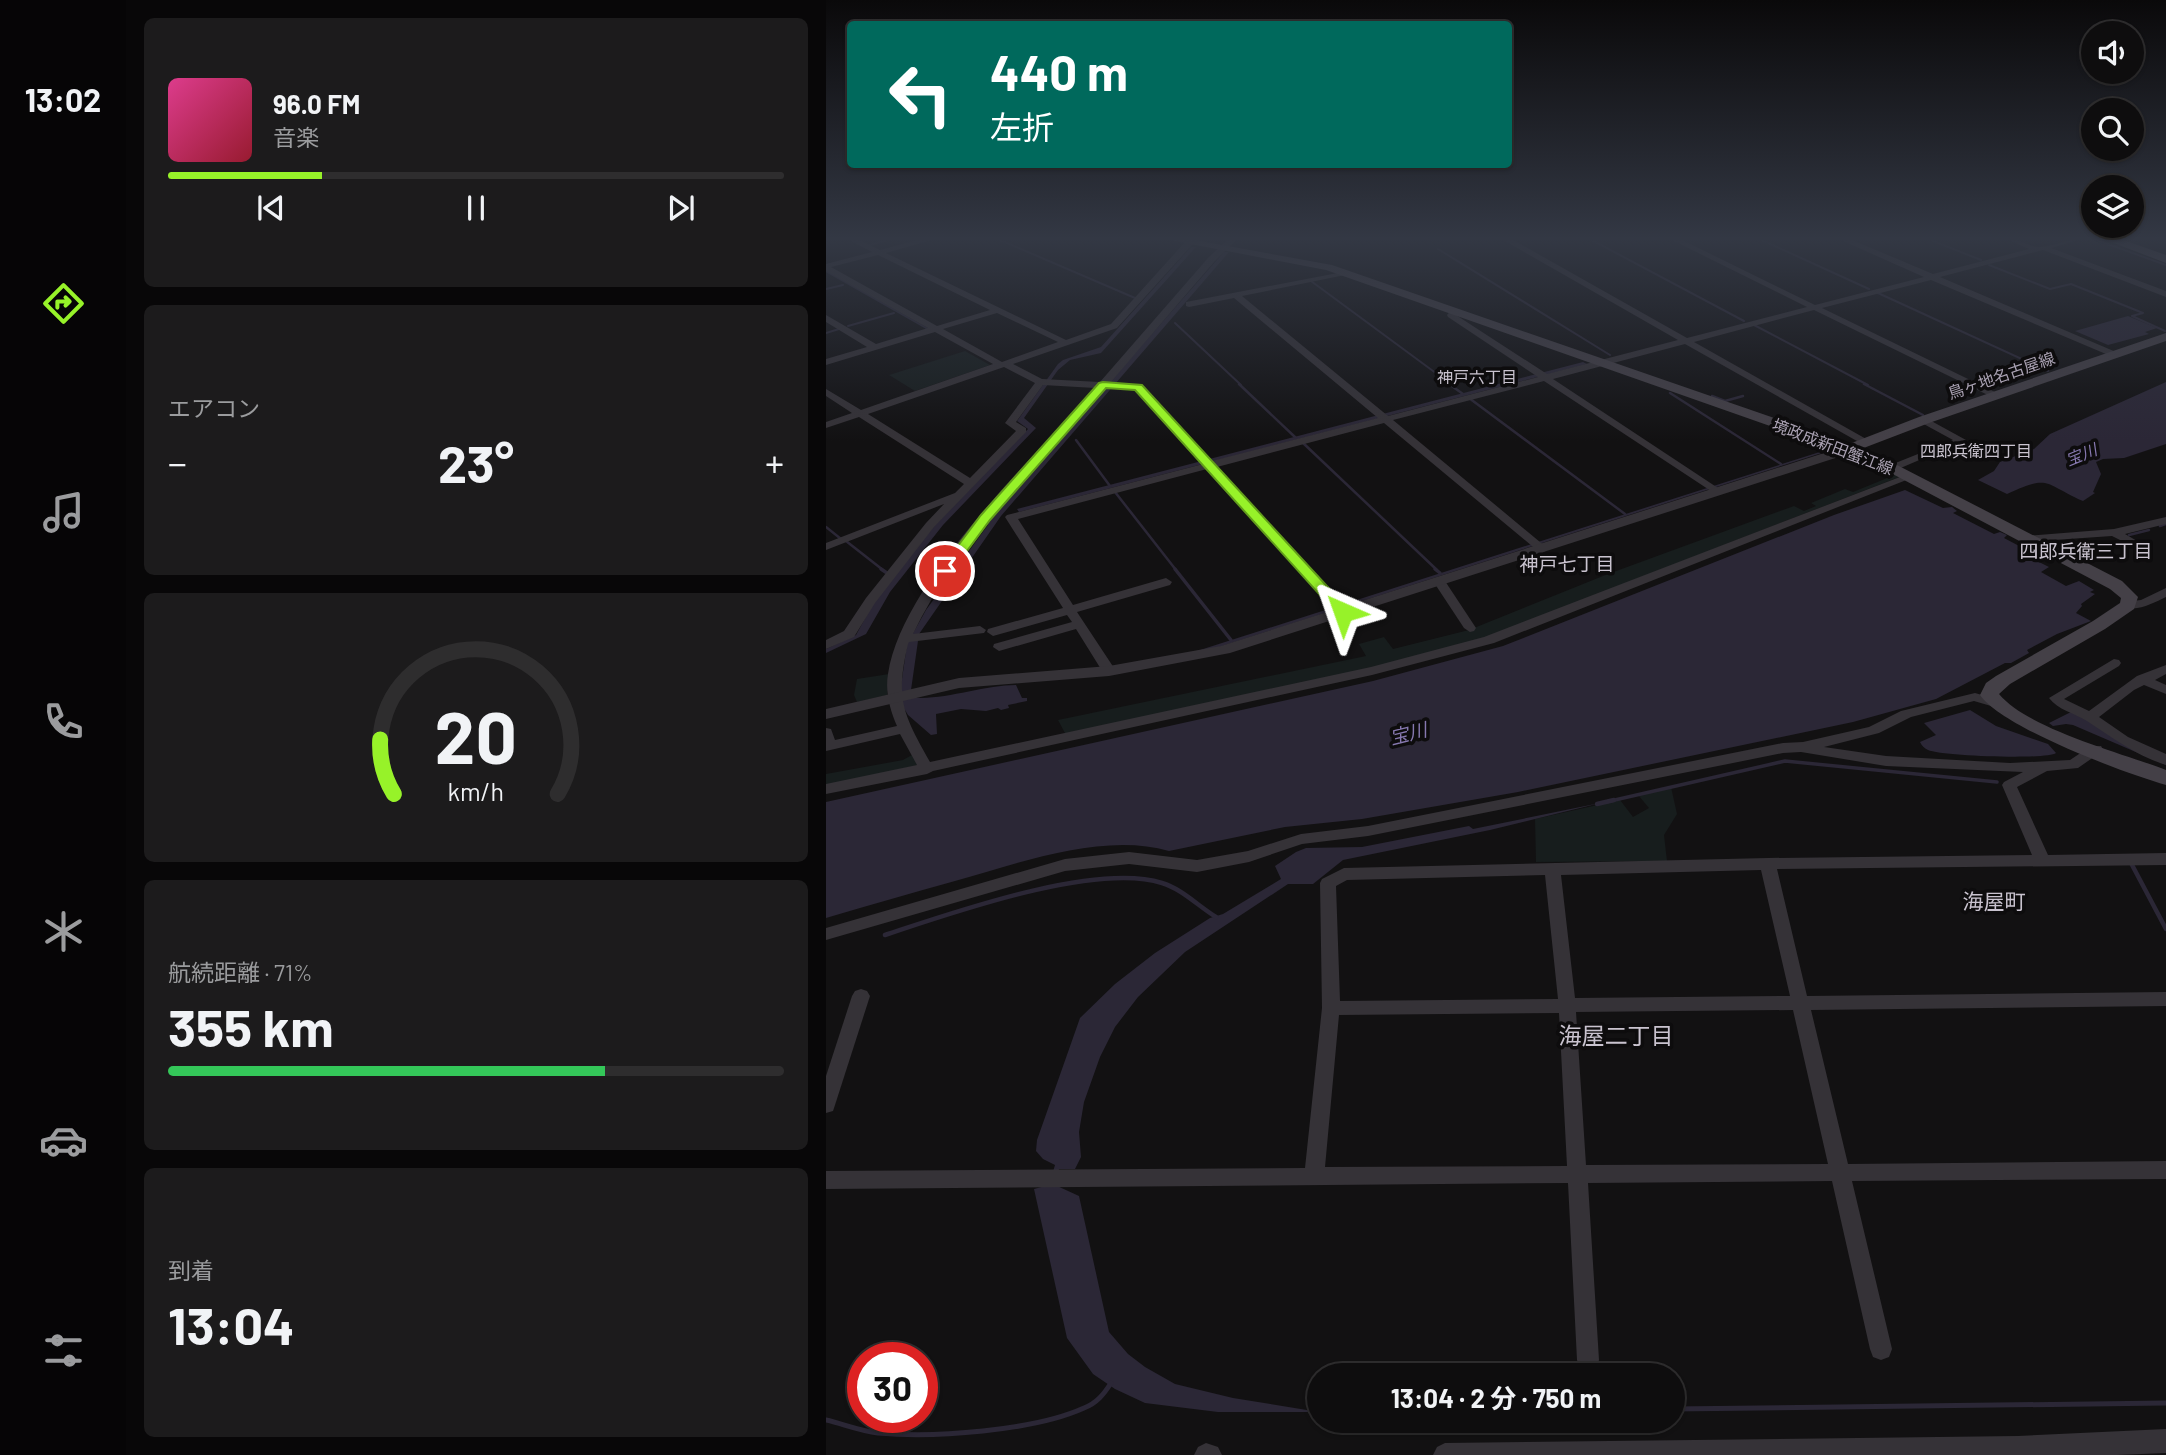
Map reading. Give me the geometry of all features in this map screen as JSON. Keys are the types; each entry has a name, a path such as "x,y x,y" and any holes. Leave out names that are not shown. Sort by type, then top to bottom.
{"main road":[{"name":"境政成新田蟹江線","path":"1437,305 1856,446 1892,468 2124,590 2130,597 2128,605"},
{"name":"鳥ヶ地名古屋線","path":"1856,446 2166,337"},
{"path":"2128,605 2099,625 2003,680 1993,687 1989,695 1992,702 2035,727 2166,778"}],"street":[{"path":"892,305 1003,365 1045,382 1138,387 1340,609"},
{"path":"988,305 1066,343"},
{"path":"826,419 856,412 1066,343 1118,323 1135,305"},
{"path":"927,769 904,729 901,696 894,675 905,639 927,596 986,517 1108,385 1176,305"},
{"path":"1248,305 1538,545"},
{"path":"1619,305 1856,446"},
{"path":"1810,305 1996,396"},
{"path":"1108,671 1011,517 1541,375 1602,362 1822,305"},
{"path":"1998,305 2113,354"},
{"path":"826,362 998,310"},
{"path":"1455,311 1451,315 1713,489"},
{"path":"826,318 874,347"},
{"path":"826,645 849,634 870,601 930,525 1022,430 1010,423 1045,382"},
{"path":"826,392 831,400 856,412 970,483"},
{"path":"826,425 856,412"},
{"path":"1892,468 1961,440 1924,421"},
{"path":"826,714 959,683 1108,671 1224,650 1340,609 1439,581 1538,545 1856,446"},
{"path":"826,789 1373,671 1489,639 1909,477"},
{"path":"826,547 959,494"},
{"path":"2026,539 2115,533 2151,526 2166,520"},
{"path":"2151,526 2166,532"},
{"path":"2115,533 2140,547"},
{"path":"1439,581 1470,628"},
{"path":"905,639 986,631 1072,610 1166,582"},
{"path":"2128,605 2144,603 2166,592"},
{"path":"999,647 1080,624"},
{"path":"2114,663 2056,698 2059,702 2090,716 2123,740 2166,760"},
{"path":"2090,716 2142,679 2166,668"},
{"path":"2142,679 2166,690"},
{"path":"826,934 1065,865 1129,858 1197,866 1218,863 1301,839 1382,829 1783,748 1803,747 1874,730 1906,714 1975,697 1992,702"},
{"path":"827,741 904,729"},
{"path":"1803,747 1886,761 2043,768 2073,765 2096,750"},
{"path":"2042,859 2009,785 2043,768"},
{"path":"1314,1177 1331,1008 1328,883 1344,874 2042,859 2166,859"},
{"path":"1768,864 1881,1349"},
{"path":"1553,871 1567,1004 1588,1360"},
{"path":"826,1105 861,996"},
{"path":"1331,1008 2166,999"},
{"path":"826,1180 2166,1170"},
{"path":"1445,1455 2018,1448 2166,1441"}],"shaded area":[{"path":"965,351 990,365 915,391 889,375"},
{"path":"1897,474 1902,476 1487,637 1336,678 1066,735 1058,720 1366,656 1359,644 1384,637 1393,649 1469,630 1608,574 1794,506 1804,511 1816,506 1811,503 1845,489 1853,492"},
{"path":"889,674 887,695 857,702 854,695 857,679"},
{"path":"912,755 918,765 826,786 826,774 903,760"},
{"path":"1671,787 1677,814 1664,835 1667,861 1536,862 1535,819 1620,800 1633,817 1649,808 1639,796"}],"water":[{"path":"1139,305 1144,305 1101,353 1070,360 1058,370 1024,418 1036,428 943,525 890,592 866,634 826,653 826,649 856,635 875,600 935,525 1028,429 1017,421 1058,364 1101,347"},
{"path":"1177,305 1183,305 1001,516 919,634 910,697 934,697 1016,685 1022,698 1027,698 1027,701 1008,705 1009,708 1001,710 961,709 936,714 937,734 931,735 908,715 899,700 907,644 926,610 988,525 989,519"},
{"path":"2128,316 2157,328 2145,332 2149,334 2108,345 2075,331"},
{"path":"1583,362 1587,364 1019,512 1017,509"},
{"name":"宝川","path":"2166,382 2166,444 2124,458 2096,462 2101,474 2093,492 2095,493 2083,501 2046,483 2031,484 2007,494 1978,480 1994,471 2000,462 2034,449 2050,434"},
{"path":"1828,451 1213,649 1175,658"},
{"name":"宝川","path":"1905,490 1943,508 1952,507 1957,511 1953,513 1994,534 2000,532 2007,535 2004,538 2023,548 2025,555 2049,567 2041,572 2066,586 2079,581 2094,590 2090,592 2095,594 2081,604 2076,613 2091,621 2057,634 2027,650 2029,653 2011,663 2005,663 1936,699 1853,722 1518,792 1362,819 1285,827 1169,851 1117,845 1061,852 826,918 826,802 1373,681 1503,646 1834,515"},
{"path":"1970,710 1996,726 2048,744 2056,753 2015,757 1937,752 1924,748 1920,742 1936,735 1924,723"},
{"path":"2073,711 2166,761 2166,765 2073,725 2053,726 2049,723"},
{"path":"1600,803 1490,830 1343,860 1313,884 1288,884 1185,952 1138,997 1115,1027 1100,1057 1084,1102 1079,1132 1081,1157 1075,1169 1059,1169 1055,1185 1079,1196 1109,1332 1128,1354 1175,1384 1307,1412 1218,1412 1145,1403 1115,1389 1093,1374 1067,1338 1034,1189 1049,1185 1055,1165 1043,1159 1036,1151 1037,1140 1080,1018 1115,984 1155,953 1210,918 1223,914 1281,879 1275,866 1296,852 1306,848 1362,847 1469,826 1473,829"}],"waterway":[{"path":"886,305 928,329"},
{"path":"1343,305 1452,385"},
{"path":"1529,305 1610,355"},
{"path":"1714,305 1744,321"},
{"path":"1904,305 2048,371"},
{"path":"2123,305 2143,313 2132,316 2165,331"},
{"path":"848,326 894,313"},
{"path":"1175,323 1241,385"},
{"path":"1754,325 1868,385"},
{"path":"826,333 839,329"},
{"path":"1239,384 1296,438"},
{"path":"1449,384 1463,394"},
{"path":"1864,384 1923,415"},
{"path":"1670,393 1781,464"},
{"path":"1712,396 1725,401 1743,396"},
{"path":"1469,398 1625,514"},
{"path":"1076,440 1110,486"},
{"path":"1302,442 1437,570"},
{"path":"1115,492 1176,570"},
{"path":"2160,526 2166,524"},
{"path":"826,527 841,539"},
{"path":"2129,535 2149,530"},
{"path":"846,541 883,570"},
{"path":"881,569 887,573"},
{"path":"1175,569 1231,640"},
{"path":"1435,569 1440,573"},
{"path":"1606,802 1785,761 1997,782"},
{"path":"1597,804 1614,800"},
{"path":"2131,863 2166,929"},
{"path":"885,935 984,903 1063,884 1100,879 1134,878 1162,883 1183,893 1216,917"},
{"path":"826,1420 871,1432 927,1434 983,1431 1063,1416 1093,1404 1111,1383"},
{"path":"1685,1409 2166,1403"}],"district":[{"name":"神戸六丁目","path":"1477,376"},
{"name":"四郎兵衛四丁目","path":"1976,450"},
{"name":"四郎兵衛三丁目","path":"2086,550"},
{"name":"神戸七丁目","path":"1567,563"},
{"name":"海屋町","path":"1994,900"},
{"name":"海屋二丁目","path":"1616,1035"}],"route":[{"path":"945,571 986,517 1103,385 1138,387 1343,612"}]}
